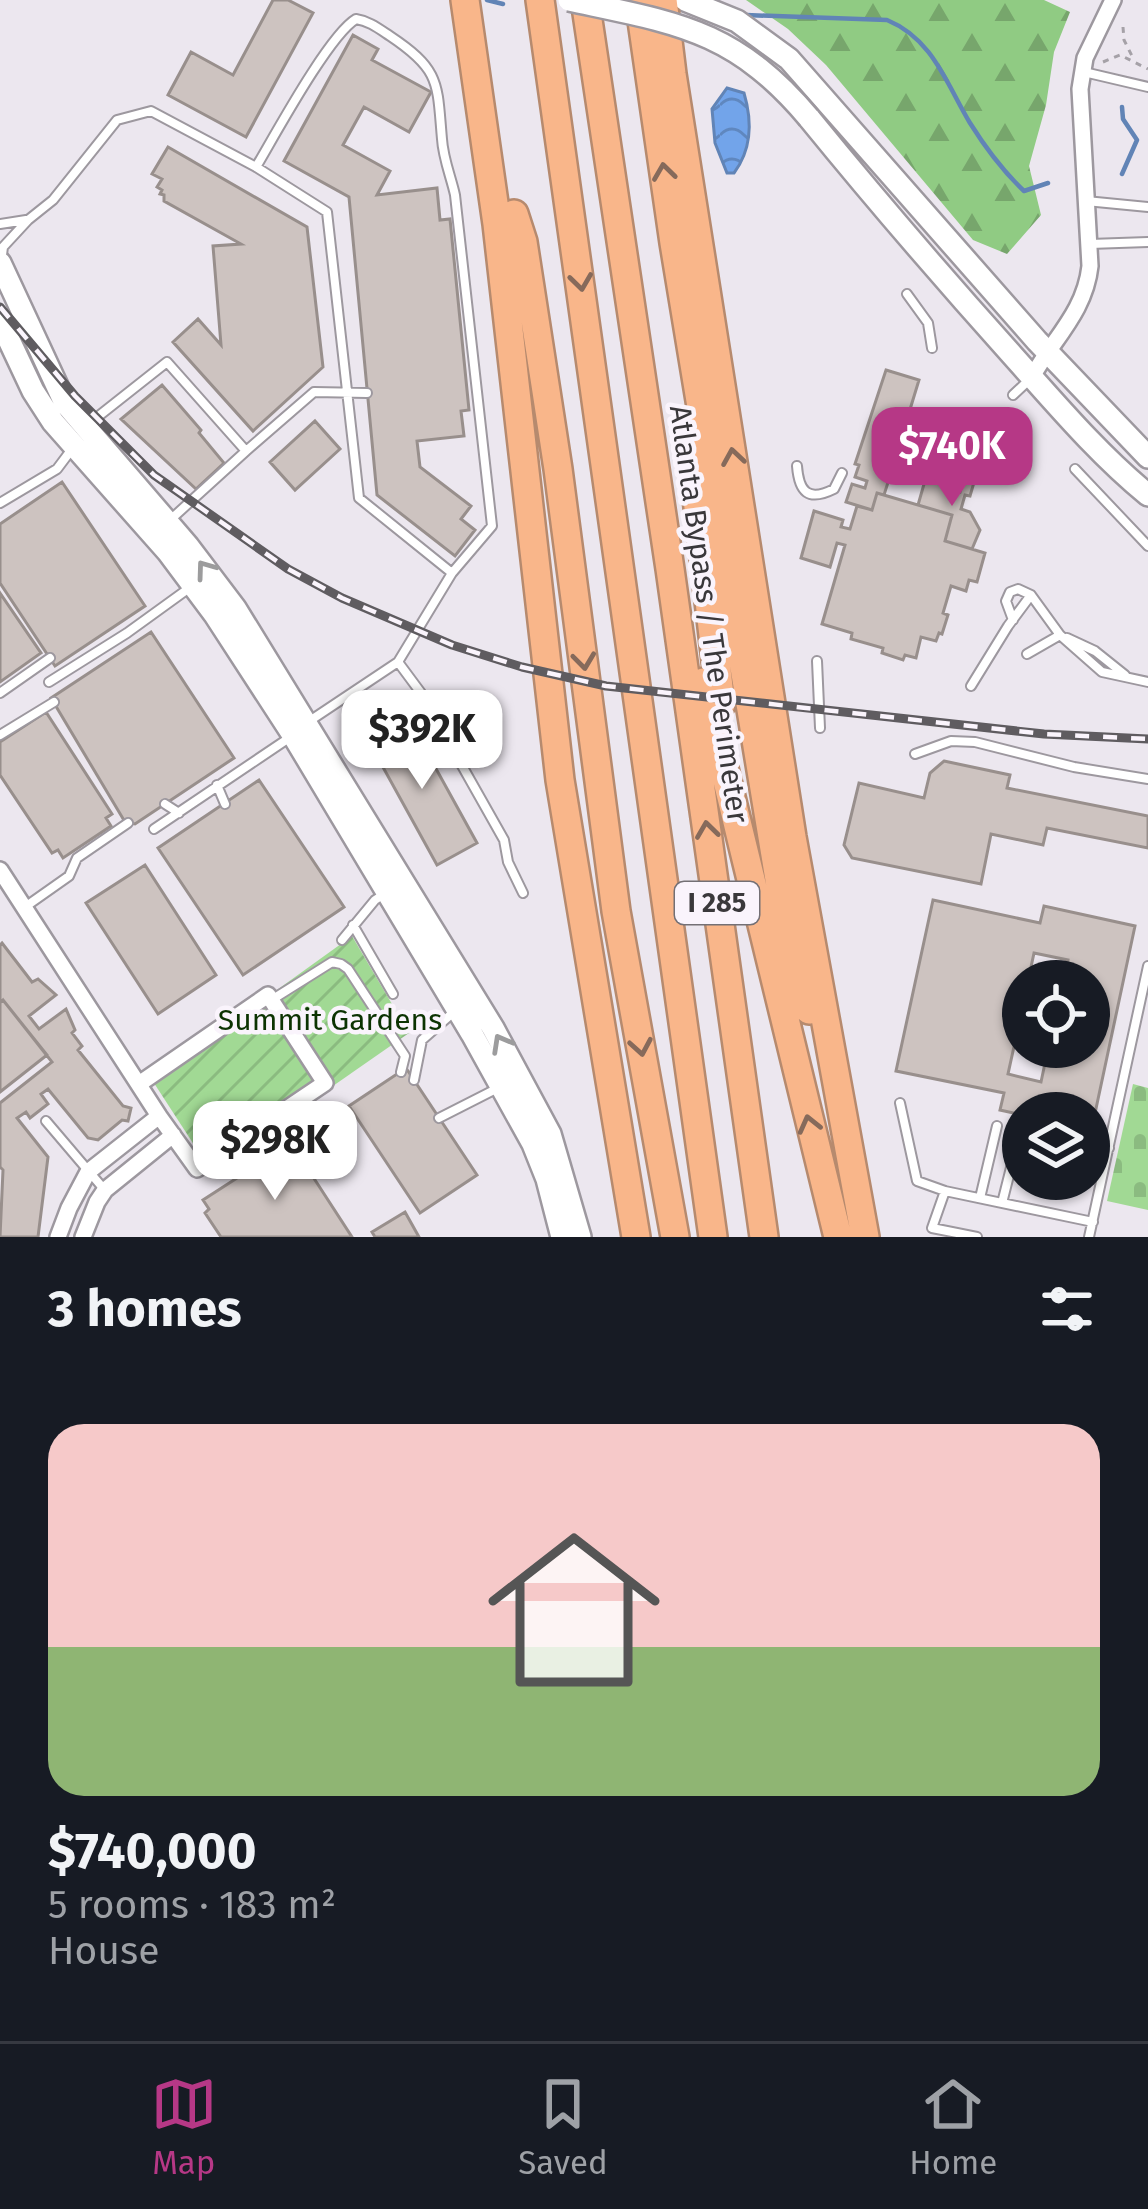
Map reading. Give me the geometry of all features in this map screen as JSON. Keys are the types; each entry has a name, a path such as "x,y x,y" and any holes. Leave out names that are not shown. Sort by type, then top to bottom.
{"highway":[{"path":"466,0 497,224 560,780 636,1237"},
{"path":"484,0 514,214 589,957"},
{"name":"I 285","path":"540,0 713,1237"},
{"name":"Atlanta Bypass / The Perimeter","path":"585,0 764,1237"},
{"path":"639,0 674,244 790,946 843,1111"},
{"path":"663,0 792,837 865,1237"},
{"path":"514,214 523,242 558,469 616,911 675,1237"},
{"path":"674,244 674,298 733,810"},
{"path":"670,569 686,601 838,1237"}],"street":[{"path":"569,0 674,22 749,59 808,118 908,239 1102,454 1148,495"},
{"path":"685,0 756,33 789,59 1046,352 1148,457"},
{"path":"1032,377 1081,303 1090,266 1080,89 1093,38 1113,0"},
{"path":"0,264 64,403 168,522 235,608 387,892 532,1144 562,1237"},
{"path":"0,322 33,392 73,448 168,552 300,729 493,1028 541,1116 580,1237"},
{"path":"0,870 22,909 44,937 159,1116 197,1169 326,1083 268,994 139,1084"},
{"path":"58,1237 88,1172 159,1116"},
{"path":"83,1237 105,1190 173,1135"}],"lane":[{"path":"154,829 398,662 452,574 492,526 455,195 442,145 434,76 394,38 356,19 326,53 256,167"},
{"path":"1082,71 1148,87"},
{"path":"0,264 3,247 53,200 117,120 151,111 256,167 327,212 359,498 452,574"},
{"path":"1086,201 1148,207"},
{"path":"0,224 28,220"},
{"path":"1088,244 1148,242"},
{"path":"907,294 928,322 932,348"},
{"path":"86,427 167,362 246,451"},
{"path":"1013,395 1032,377"},
{"path":"168,522 314,392 367,393"},
{"path":"0,502 56,469 73,448"},
{"path":"797,466 799,485 815,495 834,489 842,473"},
{"path":"1075,469 1148,546"},
{"path":"49,682 192,586"},
{"path":"1012,620 1006,605 1010,592 1031,595 1060,635 1102,672 1148,682"},
{"path":"971,686 1031,595"},
{"path":"1028,654 1060,635"},
{"path":"0,693 50,658"},
{"path":"817,661 820,728"},
{"path":"398,662 421,693 504,840 508,862 523,893"},
{"path":"0,735 54,702"},
{"path":"915,754 951,741 975,742 1073,767 1148,779"},
{"path":"217,785 225,804"},
{"path":"165,803 179,812"},
{"path":"22,909 69,876 77,858 128,823"},
{"path":"342,940 387,892"},
{"path":"353,925 393,994"},
{"path":"272,1000 332,962 341,964 405,1056 401,1072"},
{"path":"1110,1143 1148,966"},
{"path":"413,1079 422,1040 457,1009"},
{"path":"439,1118 501,1087"},
{"path":"900,1103 914,1175 924,1185 1093,1222"},
{"path":"46,1121 105,1190"},
{"path":"980,1198 997,1126"},
{"path":"945,1191 931,1233 976,1237"},
{"path":"1089,1237 1098,1200"}],"path":[{"path":"1123,27 1135,62"},
{"path":"1103,62 1120,55 1148,69"}],"green space":[{"path":"746,0 1044,0 1070,12 1054,52 1029,166 1041,215 1007,254 973,240 826,65 788,29"},
{"name":"Summit Gardens","path":"352,936 409,1033 211,1171 152,1080"},
{"path":"1133,1084 1148,1088 1148,1210 1107,1201"}],"water":[{"path":"727,88 744,93 748,114 747,144 734,173 727,173 715,143 712,109"}],"building":[{"path":"273,0 288,0 313,13 246,137 168,95 191,52 233,75"},
{"path":"353,35 378,49 372,60 431,92 409,132 364,107 343,145 390,171 377,195 437,188 440,220 450,219 469,410 461,411 464,436 417,441 420,467 471,506 461,519 475,530 455,556 377,495 349,197 284,161"},
{"path":"168,147 307,227 323,367 253,431 173,342 198,319 221,345 213,246 241,244 164,201 157,187 162,179 152,174"},
{"path":"886,370 919,380 896,475 891,473 884,495 877,493 872,510 846,502 852,484 865,488 867,481 855,477 859,465 855,464"},
{"path":"162,385 224,463 196,489 121,419"},
{"path":"315,421 340,449 295,490 270,462"},
{"path":"964,476 975,479 961,509 970,512 980,530 972,549 945,541 952,515 918,505 926,477 958,486 960,492"},
{"path":"62,482 145,606 55,666 0,583 0,524"},
{"path":"877,493 952,515 945,541 985,553 977,582 969,580 966,591 951,586 942,634 936,641 921,637 916,658 905,655 903,660 882,653 883,648 851,639 852,633 822,624 845,545 837,543 830,567 801,558 814,511 843,520 841,527 850,529 857,506 872,510"},
{"path":"0,593 41,653 0,682"},
{"path":"151,632 234,758 135,824 125,822 51,698"},
{"path":"46,712 112,814 106,818 111,826 63,858 58,850 52,853 0,775 0,742"},
{"path":"408,718 477,843 437,865 368,740"},
{"path":"944,761 1010,775 1007,788 1148,816 1148,848 1047,828 1043,845 991,834 981,884 852,858 844,845 859,783 924,798 930,773"},
{"path":"259,780 344,907 243,975 158,848"},
{"path":"145,865 216,975 158,1014 86,903"},
{"path":"933,900 1040,923 1044,906 1135,926 1110,1043 1110,960 1068,960 1034,953 1032,960 1002,960 1002,1068 1009,1068 1008,1074 1041,1082 1044,1068 1105,1068 1100,1092 1002,1093 896,1071"},
{"path":"2,943 32,982 38,979 56,995 29,1016 39,1029 66,1009 75,1030 72,1033 82,1046 78,1050 123,1106 131,1108 128,1121 122,1120 98,1140 88,1138 48,1089 41,1094 48,1104 30,1118 26,1112 17,1118 48,1157 38,1237 0,1237 0,1103 52,1062 3,1000 0,1003"},
{"path":"3,1000 47,1055 0,1092 0,1003"},
{"path":"406,1068 477,1175 420,1213 349,1106"},
{"path":"291,1143 352,1237 221,1237 205,1213 209,1209 203,1200"},
{"path":"405,1212 419,1237 375,1237 372,1232"}],"waterway":[{"path":"487,0 503,4"},
{"path":"746,15 887,20 903,28 927,50 976,132 1016,183 1024,191 1048,183"},
{"path":"1122,107 1123,119 1137,140 1122,174"}],"railway":[{"path":"0,307 75,396 154,475 288,569 342,598 452,645 606,686 1044,734 1148,739"}]}
